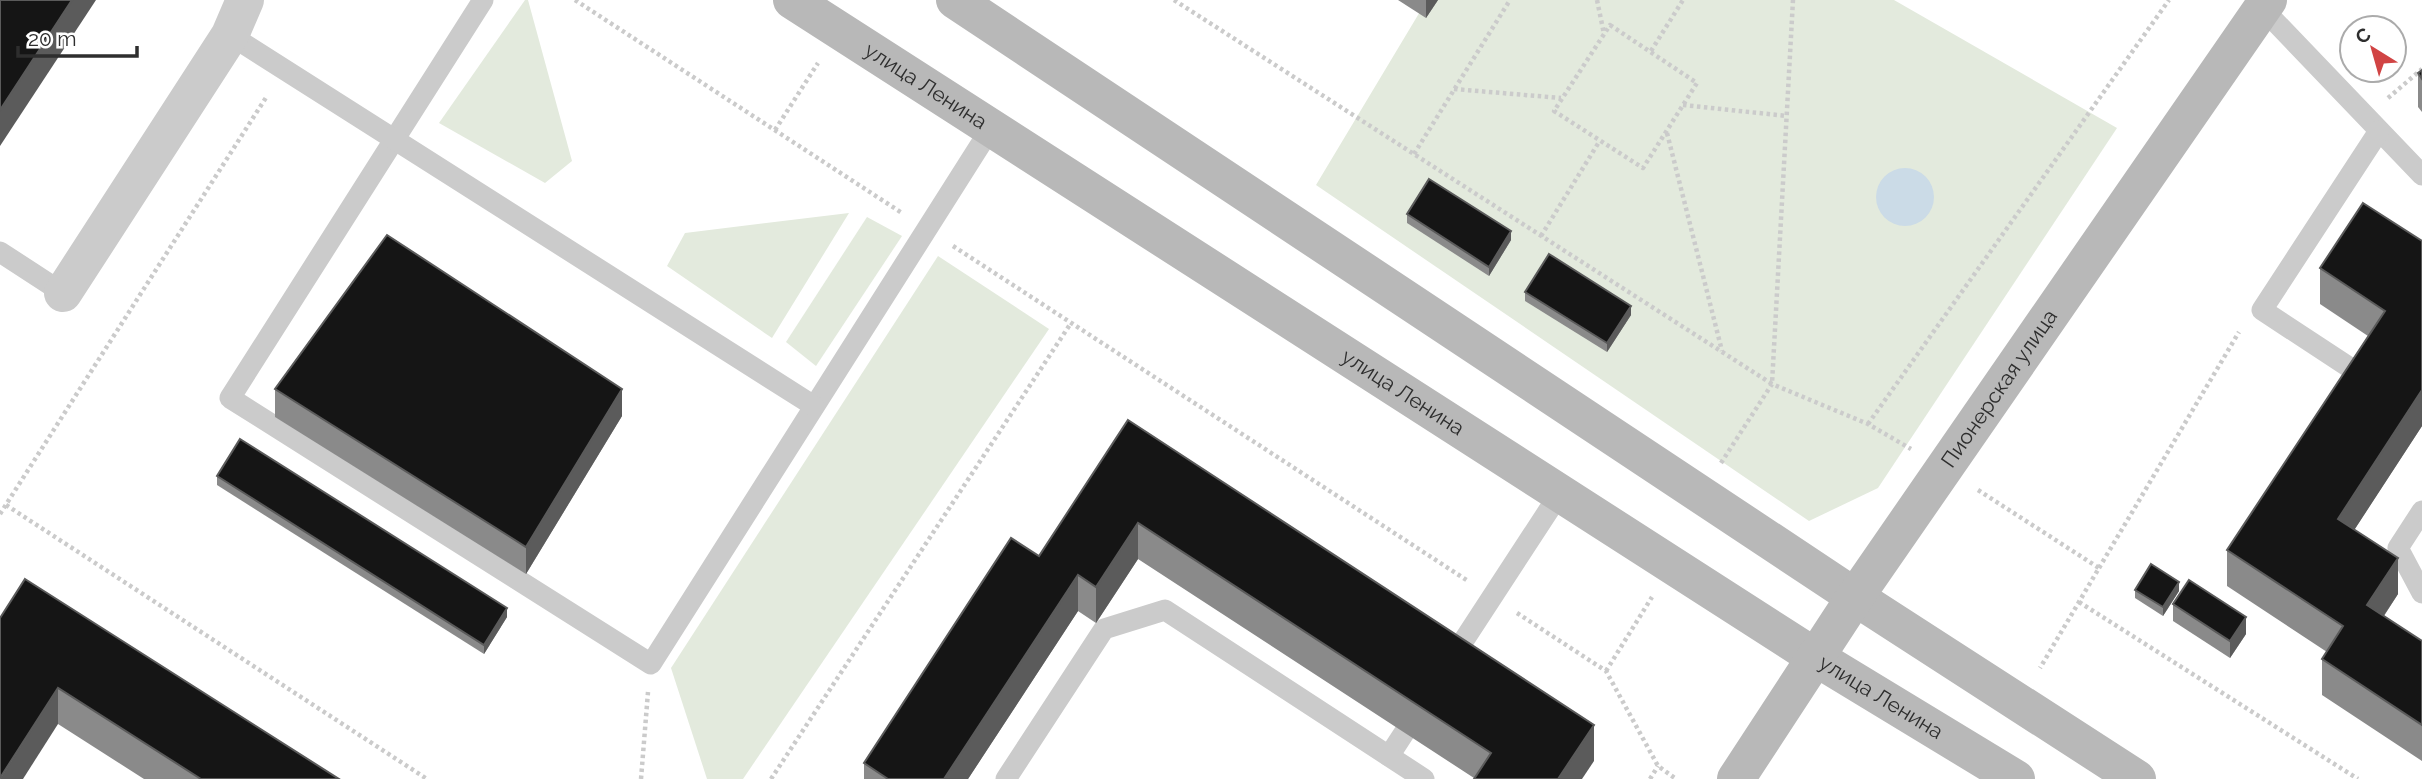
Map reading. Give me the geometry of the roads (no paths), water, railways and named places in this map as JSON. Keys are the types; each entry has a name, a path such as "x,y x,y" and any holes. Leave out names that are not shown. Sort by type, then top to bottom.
{"main road":[{"name":"улица Ленина","path":"792,0 1815,657 2016,779"},
{"path":"956,0 1856,597 2137,779"},
{"name":"Пионерская улица","path":"1736,779 1815,657 2265,4"}],"street":[{"path":"63,293 230,35 245,0"}],"lane":[{"path":"483,0 230,398 650,664 991,128"},
{"path":"2265,4 2422,175"},
{"path":"230,35 814,406"},
{"path":"2364,377 2262,310 2379,131"},
{"path":"0,253 63,293"},
{"path":"1448,665 1560,493"},
{"path":"2422,511 2398,548 2422,593"},
{"path":"1006,779 1104,629 1165,610 1424,779"},
{"path":"1389,756 1404,733"}],"water":[{"path":"1899,168 1911,168 1926,176 1934,191 1934,203 1926,218 1911,226 1899,226 1884,218 1876,203 1876,191 1884,176"}]}
